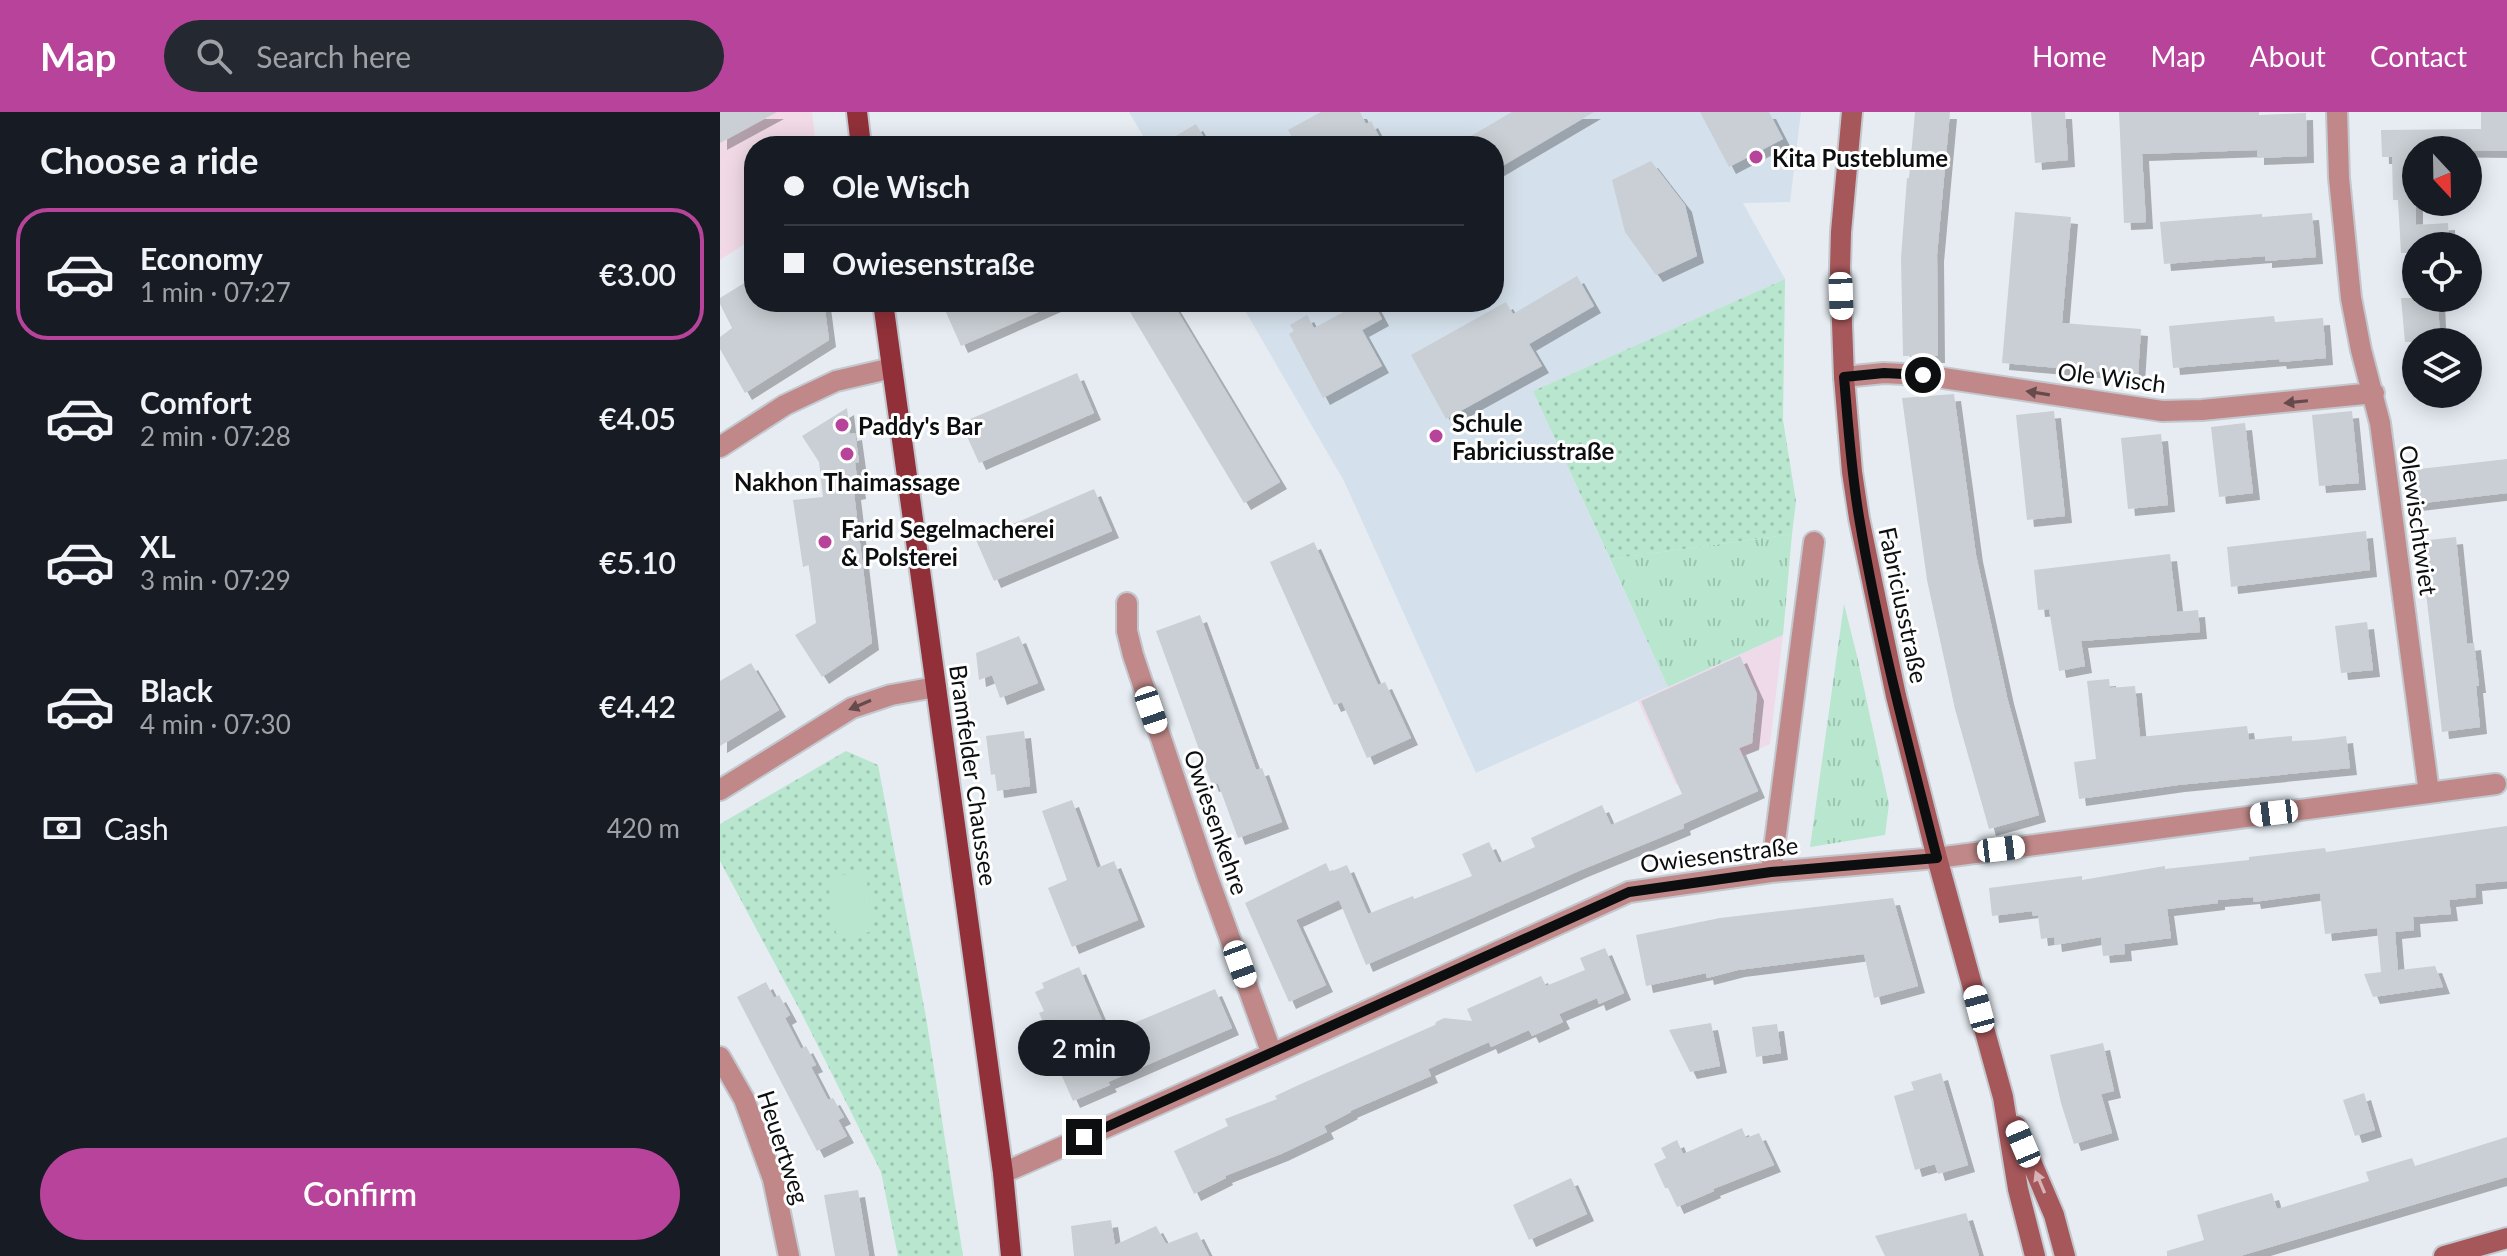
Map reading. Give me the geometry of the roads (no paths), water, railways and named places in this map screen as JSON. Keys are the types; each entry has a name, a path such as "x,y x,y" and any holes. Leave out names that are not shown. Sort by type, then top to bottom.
{"main road":[{"path":"857,112 860,136"},
{"name":"Bramfelder Chaussee","path":"884,312 1003,1173 1011,1256"}],"street":[{"name":"Fabriciusstraße","path":"1852,112 1841,232 1844,377 1852,472 1896,696 2003,1097 2018,1189 2035,1256"},
{"name":"Olewischtwiet","path":"2337,112 2339,178 2351,298 2380,423 2429,793"},
{"path":"720,447 785,405 836,381 892,368"},
{"name":"Ole Wisch","path":"1844,377 1884,373 1923,375 2162,411 2214,409 2374,393"},
{"path":"1771,872 1814,542"},
{"name":"Owiesenkehre","path":"1127,603 1127,631 1133,655 1207,875 1272,1054"},
{"path":"720,790 852,708 891,695 936,687"},
{"name":"Owiesenstraße","path":"1003,1173 1629,892 1771,872 1937,858 2496,784"},
{"name":"Heuertweg","path":"720,1057 744,1099 773,1179 789,1256"},
{"name":"Fabriciusstraße","path":"2003,1097 2054,1215 2065,1256"},
{"path":"2444,1256 2507,1238"}],"place":[{"name":"Kita Pusteblume","path":"1756,157"},
{"name":"Paddy's Bar","path":"842,425"},
{"name":"Schule Fabriciusstraße","path":"1436,436"},
{"name":"Nakhon Thaimassage","path":"847,454"},
{"name":"Farid Segelmacherei & Polsterei","path":"825,542"}]}
